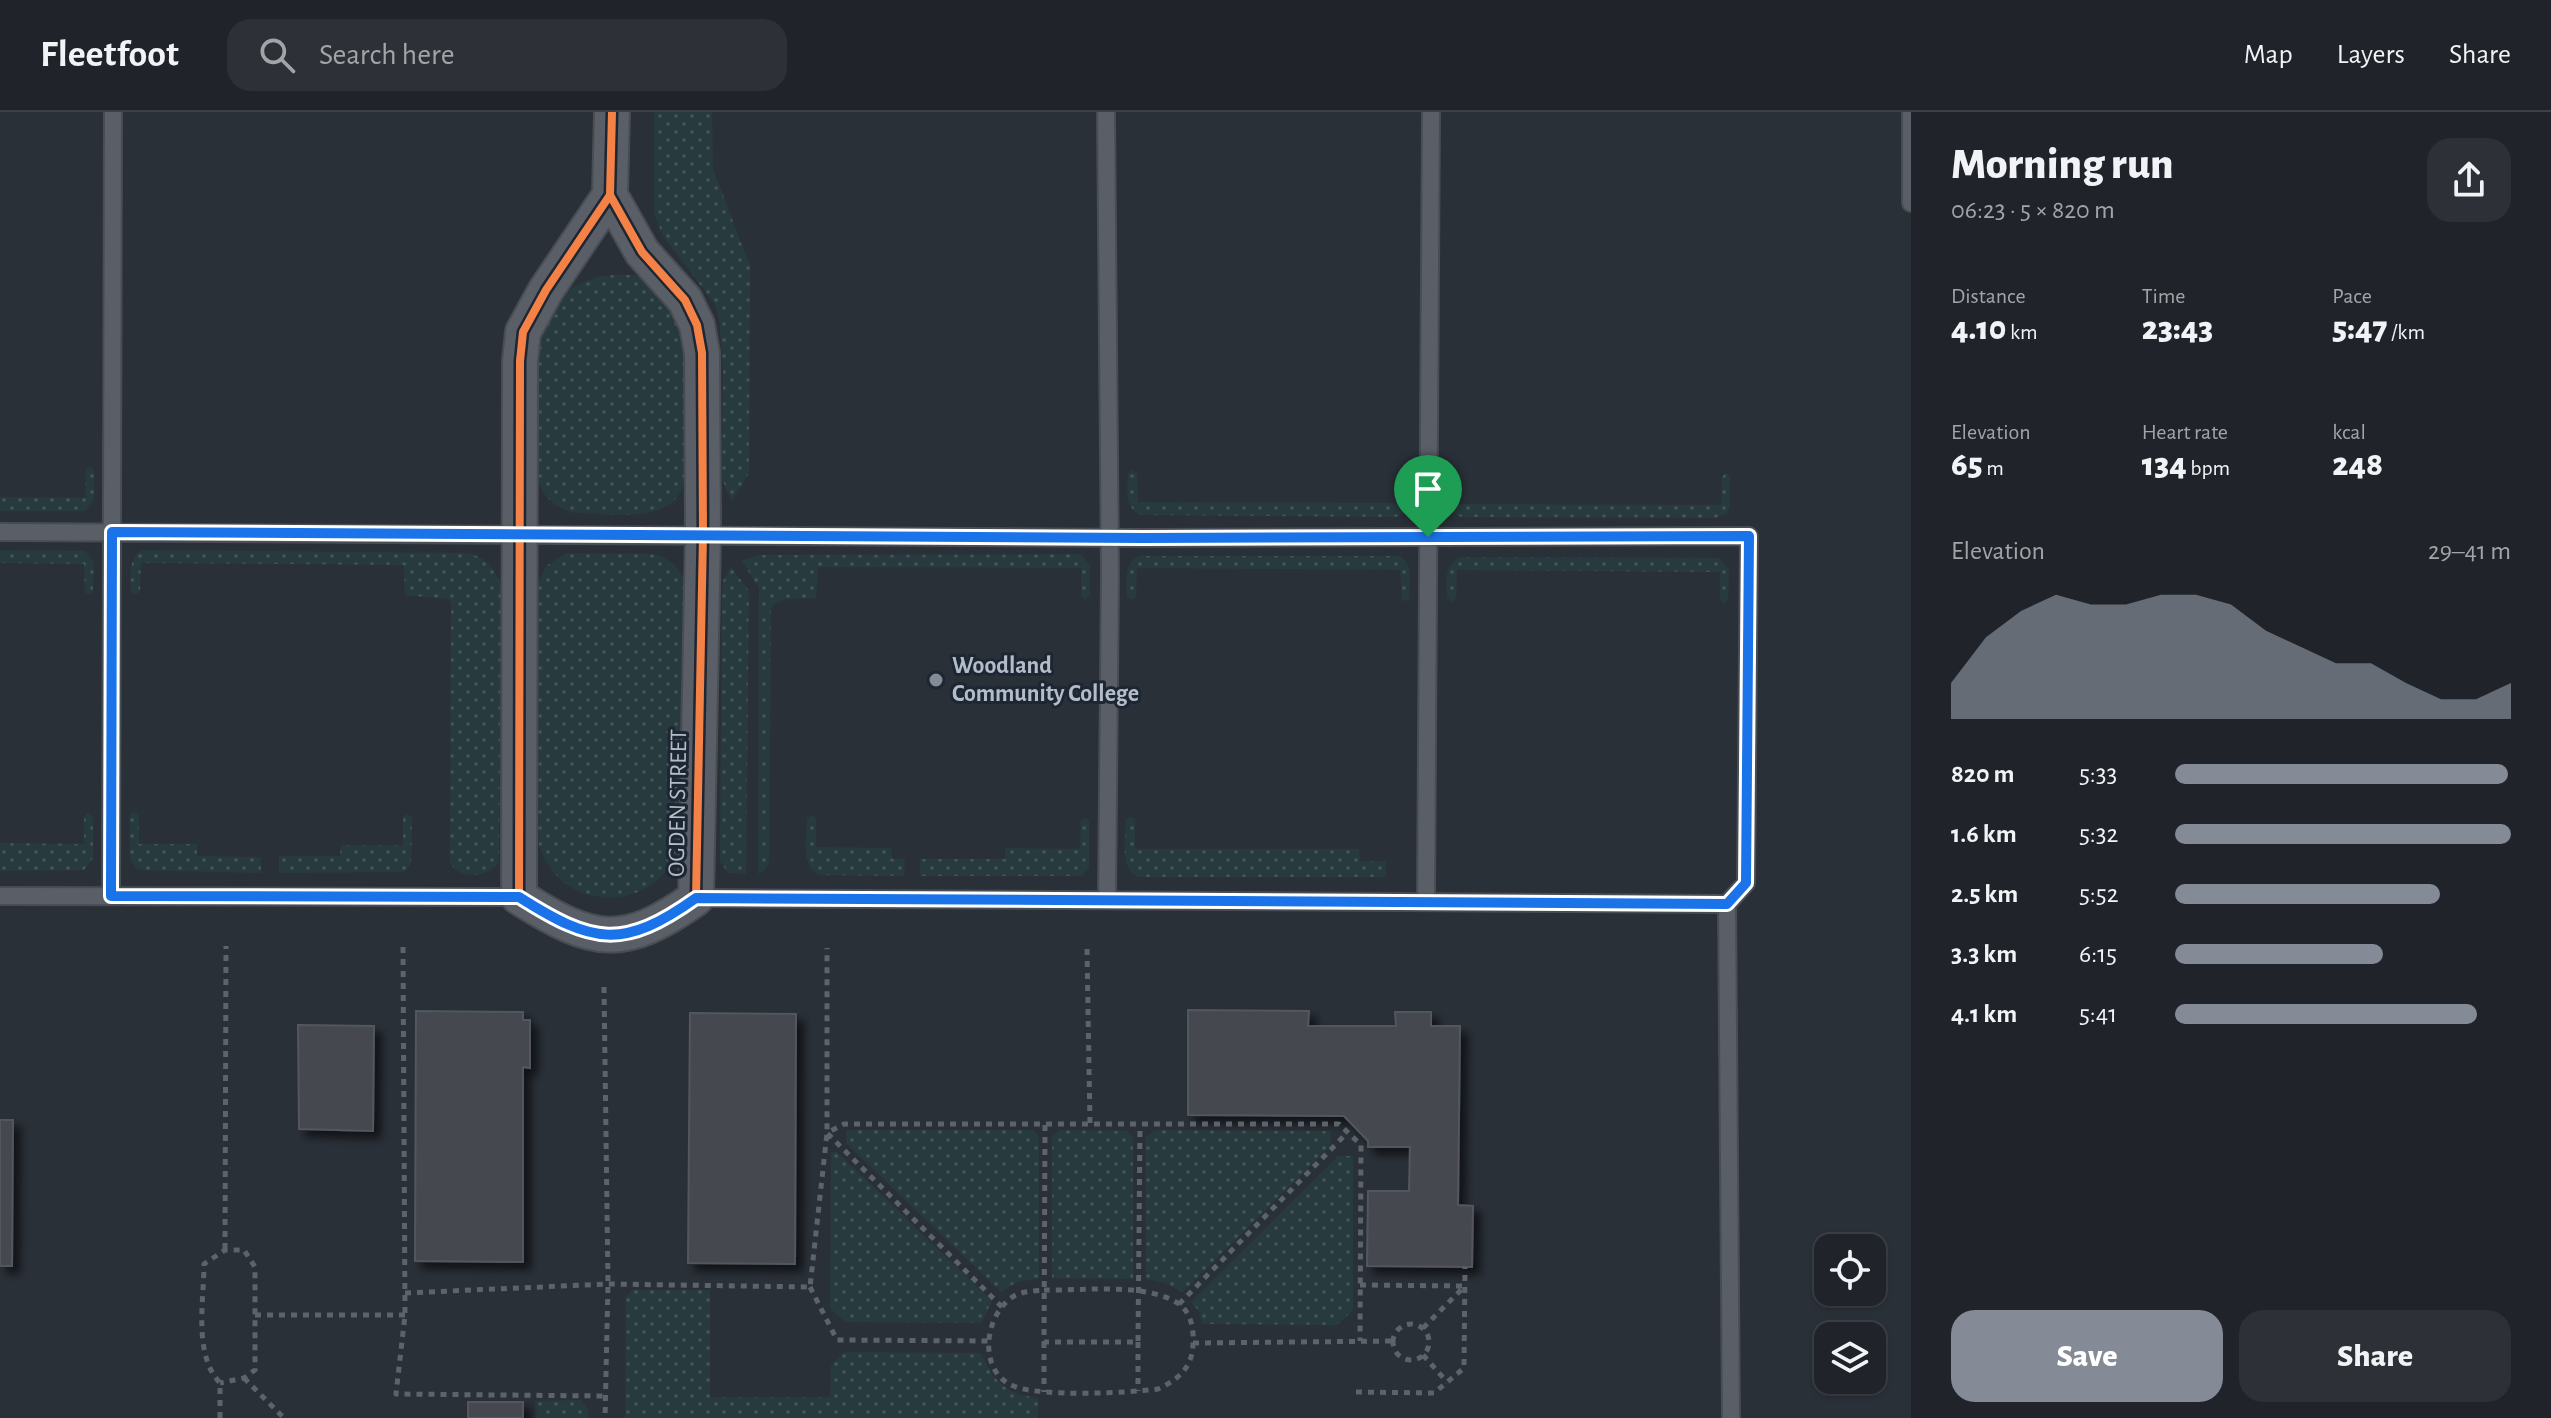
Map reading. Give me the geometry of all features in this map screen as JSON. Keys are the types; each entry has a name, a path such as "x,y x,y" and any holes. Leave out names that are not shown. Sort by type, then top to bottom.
{"street":[{"path":"519,897 520,361 523,332 546,290 610,195 612,112"},
{"name":"OGDEN STREET","path":"519,897 569,926 587,933 613,937 642,930 667,919 696,898 703,535 702,353 697,325 685,300 642,252 610,195"}],"lane":[{"path":"111,896 113,112"},
{"path":"1106,112 1110,536 1107,899"},
{"path":"1426,901 1431,112"},
{"path":"1911,112 1911,203"},
{"path":"0,532 1749,536 1746,883 1727,904 1731,1418"},
{"path":"0,896 519,897"},
{"path":"696,898 1727,904"}],"path":[{"path":"225,1250 226,946"},
{"path":"403,947 405,1315 396,1394 605,1396"},
{"path":"827,948 827,1133 810,1287 837,1340 989,1341"},
{"path":"1087,949 1090,1125"},
{"path":"604,987 608,1284 605,1418"},
{"path":"827,1133 844,1124 1339,1124 1361,1145 1360,1341"},
{"path":"1044,1392 1045,1125"},
{"path":"1138,1391 1140,1125"},
{"path":"827,1133 1002,1307"},
{"path":"1179,1304 1347,1133"},
{"path":"220,1383 244,1378 255,1370 255,1267 244,1250 225,1250 204,1264 204,1352 220,1383 220,1418"},
{"path":"1356,1392 1434,1393 1464,1368 1465,1267"},
{"path":"405,1293 608,1284 810,1287"},
{"path":"1360,1285 1465,1286"},
{"path":"1423,1328 1465,1286"},
{"path":"1044,1290 1138,1291 1153,1293 1179,1304 1188,1314 1193,1343 1192,1359 1175,1381 1158,1389 1138,1391 1044,1392 1015,1387 1003,1379 992,1364 989,1341 992,1322 1014,1296 1044,1290"},
{"path":"255,1315 405,1315"},
{"path":"1405,1325 1423,1328 1429,1343 1423,1355 1414,1359 1403,1357 1395,1348 1396,1332 1405,1325"},
{"path":"1193,1343 1394,1341"},
{"path":"1044,1342 1138,1342"},
{"path":"1423,1355 1447,1382"},
{"path":"244,1378 284,1418"}],"green space":[{"path":"654,112 712,112 713,169 750,266 749,473 732,501 722,479 723,368 719,318 714,303 663,236 654,214"},
{"path":"635,275 648,280 676,315 685,344 684,481 669,505 655,511 623,515 575,513 551,501 538,479 538,375 543,334 548,316 557,301 570,289 589,280"},
{"path":"90,466 94,470 94,499 85,511 0,511 0,497 85,498 86,470"},
{"path":"1133,470 1137,474 1138,502 1401,503 1402,476 1406,472 1410,475 1410,500 1406,511 1395,517 1141,515 1131,507 1128,498 1128,474"},
{"path":"1453,472 1457,475 1458,504 1721,505 1722,477 1726,473 1730,477 1730,506 1726,514 1715,518 1461,517 1452,509 1448,499 1449,475"},
{"path":"0,550 85,551 94,562 93,592 89,595 85,592 84,564 0,563"},
{"path":"143,550 467,553 484,560 501,585 499,862 489,871 474,875 460,873 450,863 451,603 448,599 405,595 404,565 141,563 140,591 135,595 131,592 131,568 134,558"},
{"path":"567,553 652,554 671,562 684,579 681,843 669,867 652,884 631,895 608,898 585,893 564,882 547,864 537,838 537,585 546,566"},
{"path":"1080,554 1090,565 1090,596 1085,600 1081,596 1081,568 818,567 816,598 786,599 773,605 769,862 765,870 758,874 759,588 741,560 759,555"},
{"path":"1140,556 1400,556 1409,569 1409,598 1402,600 1400,570 1137,568 1136,597 1132,600 1127,597 1128,567"},
{"path":"1460,557 1720,558 1729,570 1728,600 1724,603 1720,599 1720,572 1457,570 1456,598 1452,602 1447,598 1447,574"},
{"path":"731,567 749,591 746,874 728,873 720,861 722,591 723,581"},
{"path":"88,812 93,817 93,858 84,870 0,871 0,843 84,844 84,817"},
{"path":"130,814 139,814 139,844 197,844 197,856 261,857 261,873 138,870 130,859"},
{"path":"407,814 412,817 411,864 404,872 279,873 279,856 340,856 341,845 403,845 403,817"},
{"path":"811,815 816,818 816,847 891,848 892,859 905,859 904,876 819,875 813,871 807,858 807,818"},
{"path":"1084,818 1089,820 1089,868 1081,876 920,876 920,859 1005,859 1005,848 1080,849 1081,821"},
{"path":"1126,819 1135,819 1135,849 1359,849 1360,861 1386,861 1386,877 1138,877 1132,873 1126,860"},
{"path":"846,1130 1032,1130 1039,1137 1039,1278 1015,1283 1001,1292 846,1143"},
{"path":"1060,1130 1127,1131 1133,1137 1133,1279 1052,1278 1052,1137"},
{"path":"1155,1130 1331,1131 1330,1146 1183,1292 1165,1283 1146,1279 1145,1138"},
{"path":"831,1152 837,1152 992,1301 981,1323 845,1322 830,1308"},
{"path":"1338,1156 1353,1156 1353,1310 1337,1325 1202,1324 1199,1311 1191,1302"},
{"path":"632,1290 710,1290 710,1397 830,1397 831,1366 844,1352 981,1353 1002,1385 1017,1393 1038,1398 1038,1418 625,1418 626,1297"},
{"path":"581,1400 588,1409 588,1418 535,1418 535,1401"}],"building":[{"path":"1188,1010 1309,1011 1308,1026 1396,1026 1395,1012 1431,1012 1431,1026 1460,1026 1458,1205 1473,1206 1472,1267 1367,1266 1368,1191 1409,1191 1410,1147 1368,1147 1368,1141 1344,1116 1188,1115"},
{"path":"416,1011 523,1012 523,1020 530,1020 530,1068 523,1067 523,1262 415,1261"},
{"path":"690,1013 796,1014 795,1264 688,1263"},
{"path":"298,1025 374,1026 373,1131 299,1129"},
{"path":"0,1120 13,1120 12,1266 0,1266"},
{"path":"468,1402 523,1402 523,1418 468,1418"}],"cycle path":[{"path":"610,195 546,290 523,332 520,361 519,897 568,924 588,932 608,935 648,926 696,898 703,535 702,353 697,325 685,300 642,252 610,195 612,112"}],"place":[{"name":"Woodland Community College","path":"936,680"}],"route":[{"path":"112,532 1428,537 1749,536 1746,883 1727,904 696,898 667,919 642,930 613,937 587,933 569,926 519,897 111,896 112,532"}]}
